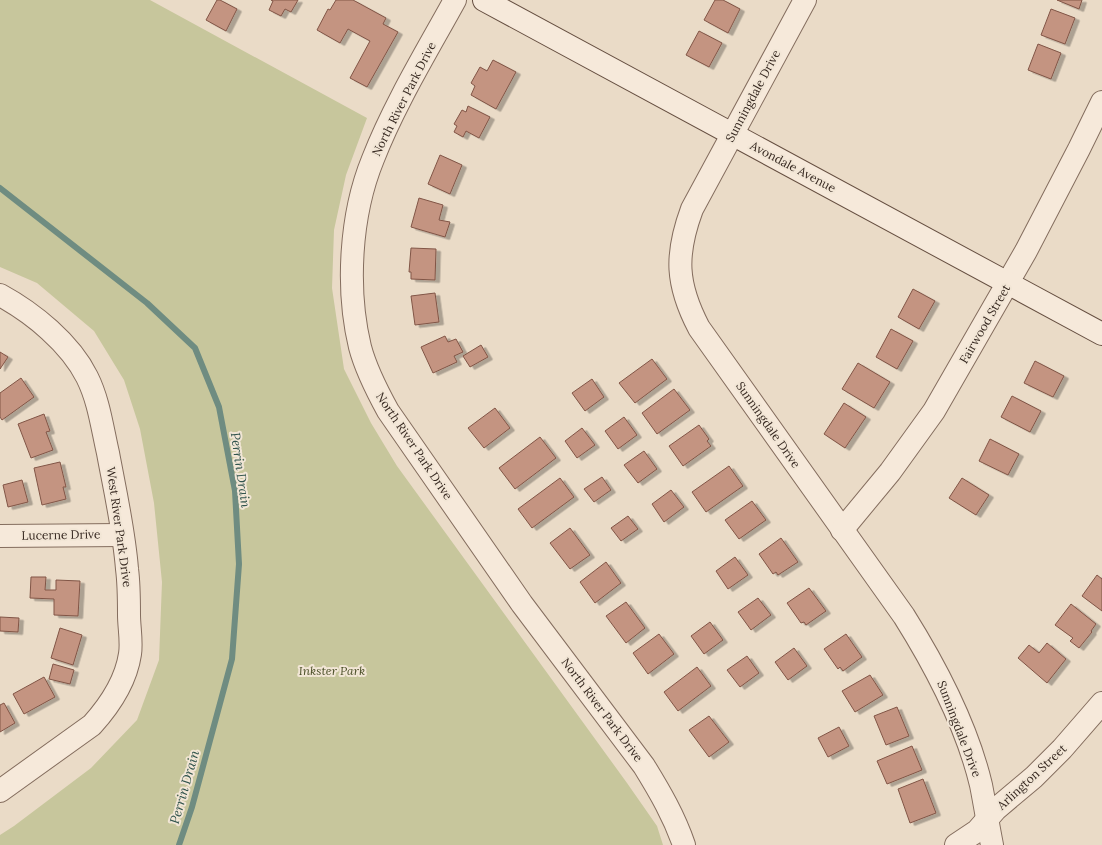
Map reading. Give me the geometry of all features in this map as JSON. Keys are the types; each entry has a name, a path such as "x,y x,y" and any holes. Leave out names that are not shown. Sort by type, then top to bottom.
{"street":[{"name":"North River Park Drive","path":"455,0 386,128 372,160 364,186 356,221 352,265 354,312 360,348 373,383 388,411 522,604 644,766 665,801 677,825 684,845"},
{"name":"Avondale Avenue","path":"484,0 1102,334"},
{"name":"Sunningdale Drive","path":"805,0 692,209 681,246 680,262 684,294 699,328 904,616 939,675 954,707 970,751 980,784 992,845"},
{"name":"Fairwood Street","path":"842,530 890,472 934,411 1009,283 1076,156 1102,102"},
{"name":"West River Park Drive","path":"0,295 20,307 58,338 70,351 87,376 98,404 117,500 127,568 130,653 121,683 111,701 92,725 0,791"},
{"name":"Lucerne Drive","path":"0,536 122,535"},
{"name":"Arlington Street","path":"956,845 977,831 996,810 1062,750 1102,703"}],"green space":[{"name":"Inkster Park","path":"0,0 150,0 367,118 346,175 334,230 332,288 344,369 371,423 397,466 627,783 657,826 663,845 0,845 0,835 91,768 137,720 159,660 162,582 154,503 140,429 124,380 94,331 37,283 0,267"}],"building":[{"path":"217,0 220,0 237,9 226,31 206,20"},
{"path":"271,0 298,0 291,12 285,9 281,16 269,10 273,1"},
{"path":"336,0 353,0 386,18 383,24 398,32 367,87 350,78 370,41 348,29 340,43 317,30 328,9 330,10"},
{"path":"715,0 723,0 740,9 728,33 704,20"},
{"path":"1057,0 1082,0 1079,9"},
{"path":"1051,9 1075,18 1065,44 1041,35"},
{"path":"699,31 722,43 709,67 686,55"},
{"path":"1038,44 1061,53 1051,79 1028,70"},
{"path":"493,60 516,72 496,109 471,95 475,86 471,83 480,67 487,71"},
{"path":"468,106 490,117 479,138 466,131 463,137 454,132 457,126 454,124 462,110 466,112"},
{"path":"440,155 462,165 450,194 428,184"},
{"path":"419,198 443,205 439,220 450,222 445,237 411,227"},
{"path":"411,248 436,249 435,280 411,279 411,272 409,272"},
{"path":"913,289 935,301 919,329 898,317"},
{"path":"435,293 439,322 415,325 411,296"},
{"path":"891,329 913,341 897,369 876,357"},
{"path":"445,336 448,342 456,339 463,352 454,356 457,362 433,373 421,347"},
{"path":"481,345 488,357 470,367 463,356"},
{"path":"0,352 8,357 0,369"},
{"path":"652,359 667,379 635,403 619,383"},
{"path":"1035,361 1064,376 1053,397 1024,383"},
{"path":"858,363 890,382 874,408 842,389"},
{"path":"21,378 34,397 2,420 0,417 0,393"},
{"path":"592,379 604,397 585,411 572,393"},
{"path":"674,389 690,410 657,434 642,413"},
{"path":"1012,396 1041,411 1030,432 1001,417"},
{"path":"844,403 866,417 845,448 824,434"},
{"path":"495,408 510,428 484,448 468,428"},
{"path":"44,414 50,431 46,432 53,450 31,458 18,424"},
{"path":"624,417 637,435 618,449 605,431"},
{"path":"699,425 709,439 707,441 711,446 683,466 669,446"},
{"path":"582,428 595,445 577,458 565,441"},
{"path":"540,437 556,458 515,489 499,468"},
{"path":"990,439 1019,454 1008,475 979,461"},
{"path":"644,451 657,469 638,483 624,465"},
{"path":"60,462 66,487 63,487 66,499 42,505 34,468"},
{"path":"729,466 743,486 706,512 692,492"},
{"path":"602,477 611,490 594,502 584,489"},
{"path":"560,478 574,497 532,528 518,509"},
{"path":"962,478 989,495 976,515 949,498"},
{"path":"22,480 28,502 8,507 3,485"},
{"path":"671,490 684,507 664,522 652,504"},
{"path":"752,501 766,520 739,539 725,520"},
{"path":"628,516 638,529 621,541 611,528"},
{"path":"570,528 590,555 570,569 550,543"},
{"path":"781,538 798,562 778,575 776,572 773,574 759,554"},
{"path":"735,557 748,575 728,589 716,571"},
{"path":"606,562 621,583 595,603 580,582"},
{"path":"1097,575 1102,579 1102,611 1082,596"},
{"path":"31,577 46,577 45,590 56,590 56,580 80,581 78,616 54,615 54,599 30,598"},
{"path":"809,588 826,611 806,625 804,622 801,623 787,603"},
{"path":"758,598 771,615 751,630 738,612"},
{"path":"626,602 645,628 626,643 606,616"},
{"path":"1071,604 1096,624 1091,631 1092,632 1079,648 1070,641 1073,638 1055,625"},
{"path":"0,617 19,618 18,632 0,631"},
{"path":"710,622 723,640 704,654 691,636"},
{"path":"60,628 82,635 73,665 51,658"},
{"path":"659,634 674,654 648,674 633,653"},
{"path":"846,634 862,657 843,671 840,667 838,669 824,649"},
{"path":"1047,643 1066,659 1047,683 1018,658 1029,645 1039,653"},
{"path":"794,648 807,666 788,680 775,662"},
{"path":"747,656 759,673 740,687 727,670"},
{"path":"53,664 74,670 70,684 49,679"},
{"path":"697,667 711,686 678,711 664,692"},
{"path":"870,675 883,695 855,712 842,691"},
{"path":"44,677 55,697 24,714 13,694"},
{"path":"4,703 15,723 0,732 0,705"},
{"path":"897,707 909,736 886,745 874,716"},
{"path":"709,716 729,742 709,757 689,730"},
{"path":"839,727 849,746 828,757 818,738"},
{"path":"912,746 922,770 887,784 877,761"},
{"path":"923,779 936,813 910,823 898,789"}],"waterway":[{"name":"Perrin Drain","path":"0,188 147,303 195,348 219,407 235,491 239,564 232,659 192,807 179,845"}]}
